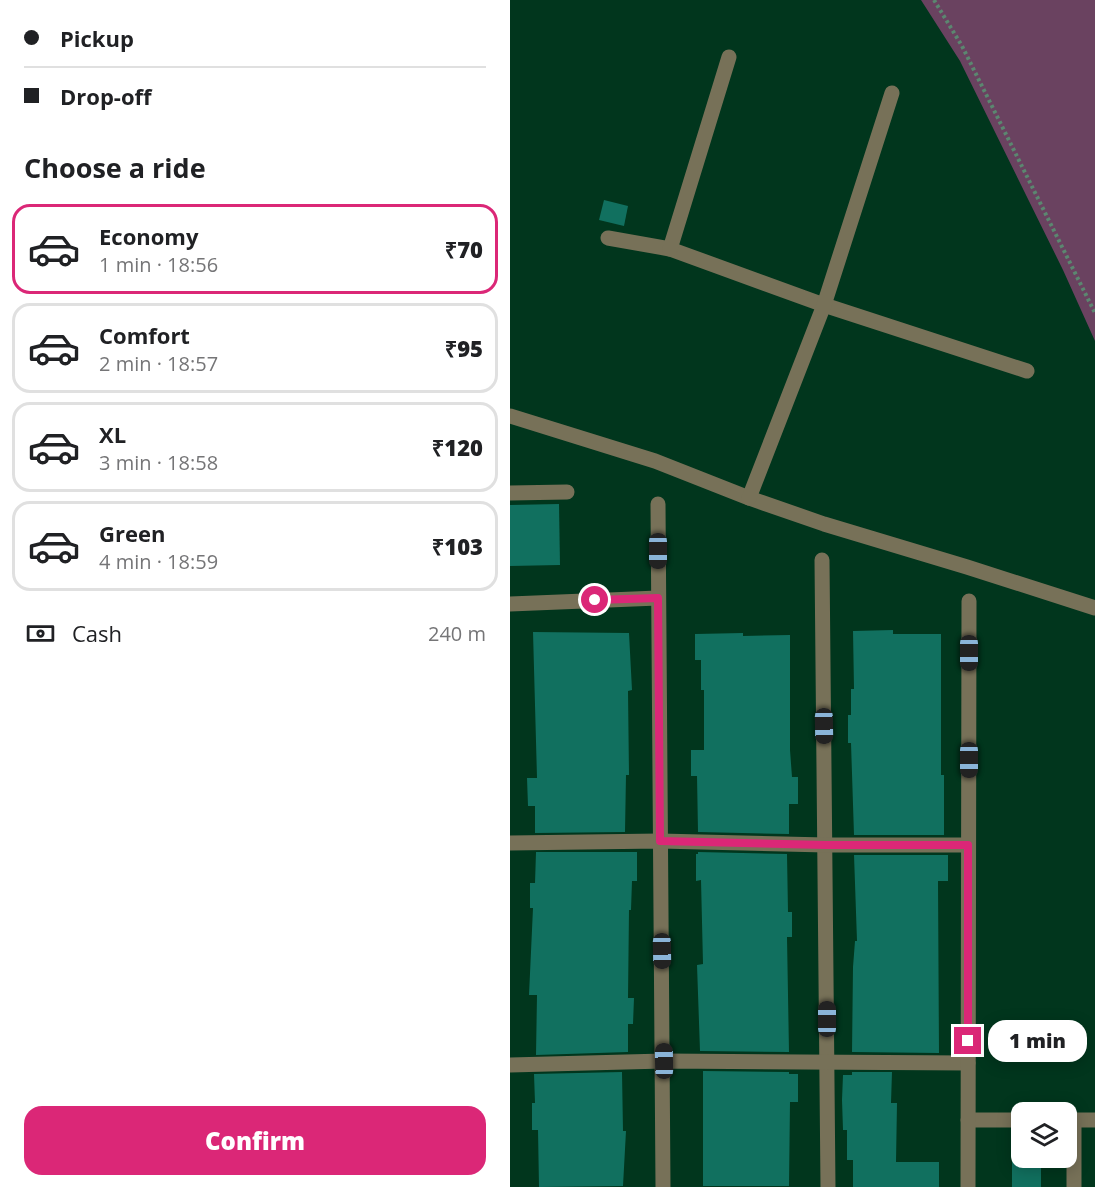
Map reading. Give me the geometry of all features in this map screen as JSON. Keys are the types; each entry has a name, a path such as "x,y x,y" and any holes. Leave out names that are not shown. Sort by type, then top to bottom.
{"street":[{"path":"670,249 729,57"},
{"path":"749,498 824,305 892,93"},
{"path":"608,238 670,249 824,305 1027,371"},
{"path":"510,416 655,461 749,498 824,524 1095,608"},
{"path":"510,493 567,492"},
{"path":"658,504 664,1061 663,1187"},
{"path":"822,560 828,1187"},
{"path":"510,604 658,598"},
{"path":"968,1187 969,601"},
{"path":"510,843 660,841 826,845 968,845"},
{"path":"510,1065 664,1061 968,1063"},
{"path":"968,1120 1011,1120"},
{"path":"1077,1120 1095,1120"},
{"path":"1073,1168 1074,1187"}],"path":[{"path":"934,0 962,46 1095,313"}],"shaded area":[{"path":"921,0 1095,0 1095,341 1063,270 960,61"}],"building":[{"path":"604,200 628,206 624,226 599,220"},
{"path":"559,504 560,565 510,566 510,505"},
{"path":"893,630 893,634 941,634 941,775 944,775 944,835 854,835 851,743 848,743 848,715 851,715 851,689 854,689 853,631"},
{"path":"533,632 629,633 632,690 628,691 629,775 626,775 625,832 535,833 535,806 528,806 527,778 537,778"},
{"path":"743,633 743,636 790,635 790,750 792,777 798,777 798,804 789,804 789,834 698,832 697,776 691,776 691,750 704,750 704,690 701,690 701,660 695,660 695,634"},
{"path":"536,852 637,852 637,881 632,881 631,910 629,910 628,998 634,998 633,1024 628,1024 628,1052 536,1055 537,995 529,995 533,908 530,908 530,883 535,883"},
{"path":"698,852 787,854 788,912 792,912 792,937 787,937 789,1052 700,1051 697,965 703,964 701,880 696,881 696,854"},
{"path":"854,855 948,855 948,881 938,881 939,1053 852,1052 853,967 855,941 857,941"},
{"path":"703,1071 798,1074 798,1102 790,1102 789,1186 703,1186"},
{"path":"622,1072 623,1131 626,1131 623,1186 539,1187 538,1130 532,1130 532,1103 535,1103 534,1074"},
{"path":"852,1072 892,1072 891,1103 897,1103 896,1162 939,1162 939,1187 853,1187 853,1160 847,1160 847,1130 843,1130 842,1100 843,1075 852,1075"},
{"path":"1012,1168 1041,1168 1041,1187 1012,1187"}],"route":[{"path":"595,600 658,598 660,841 826,845 968,845 968,1041"}]}
